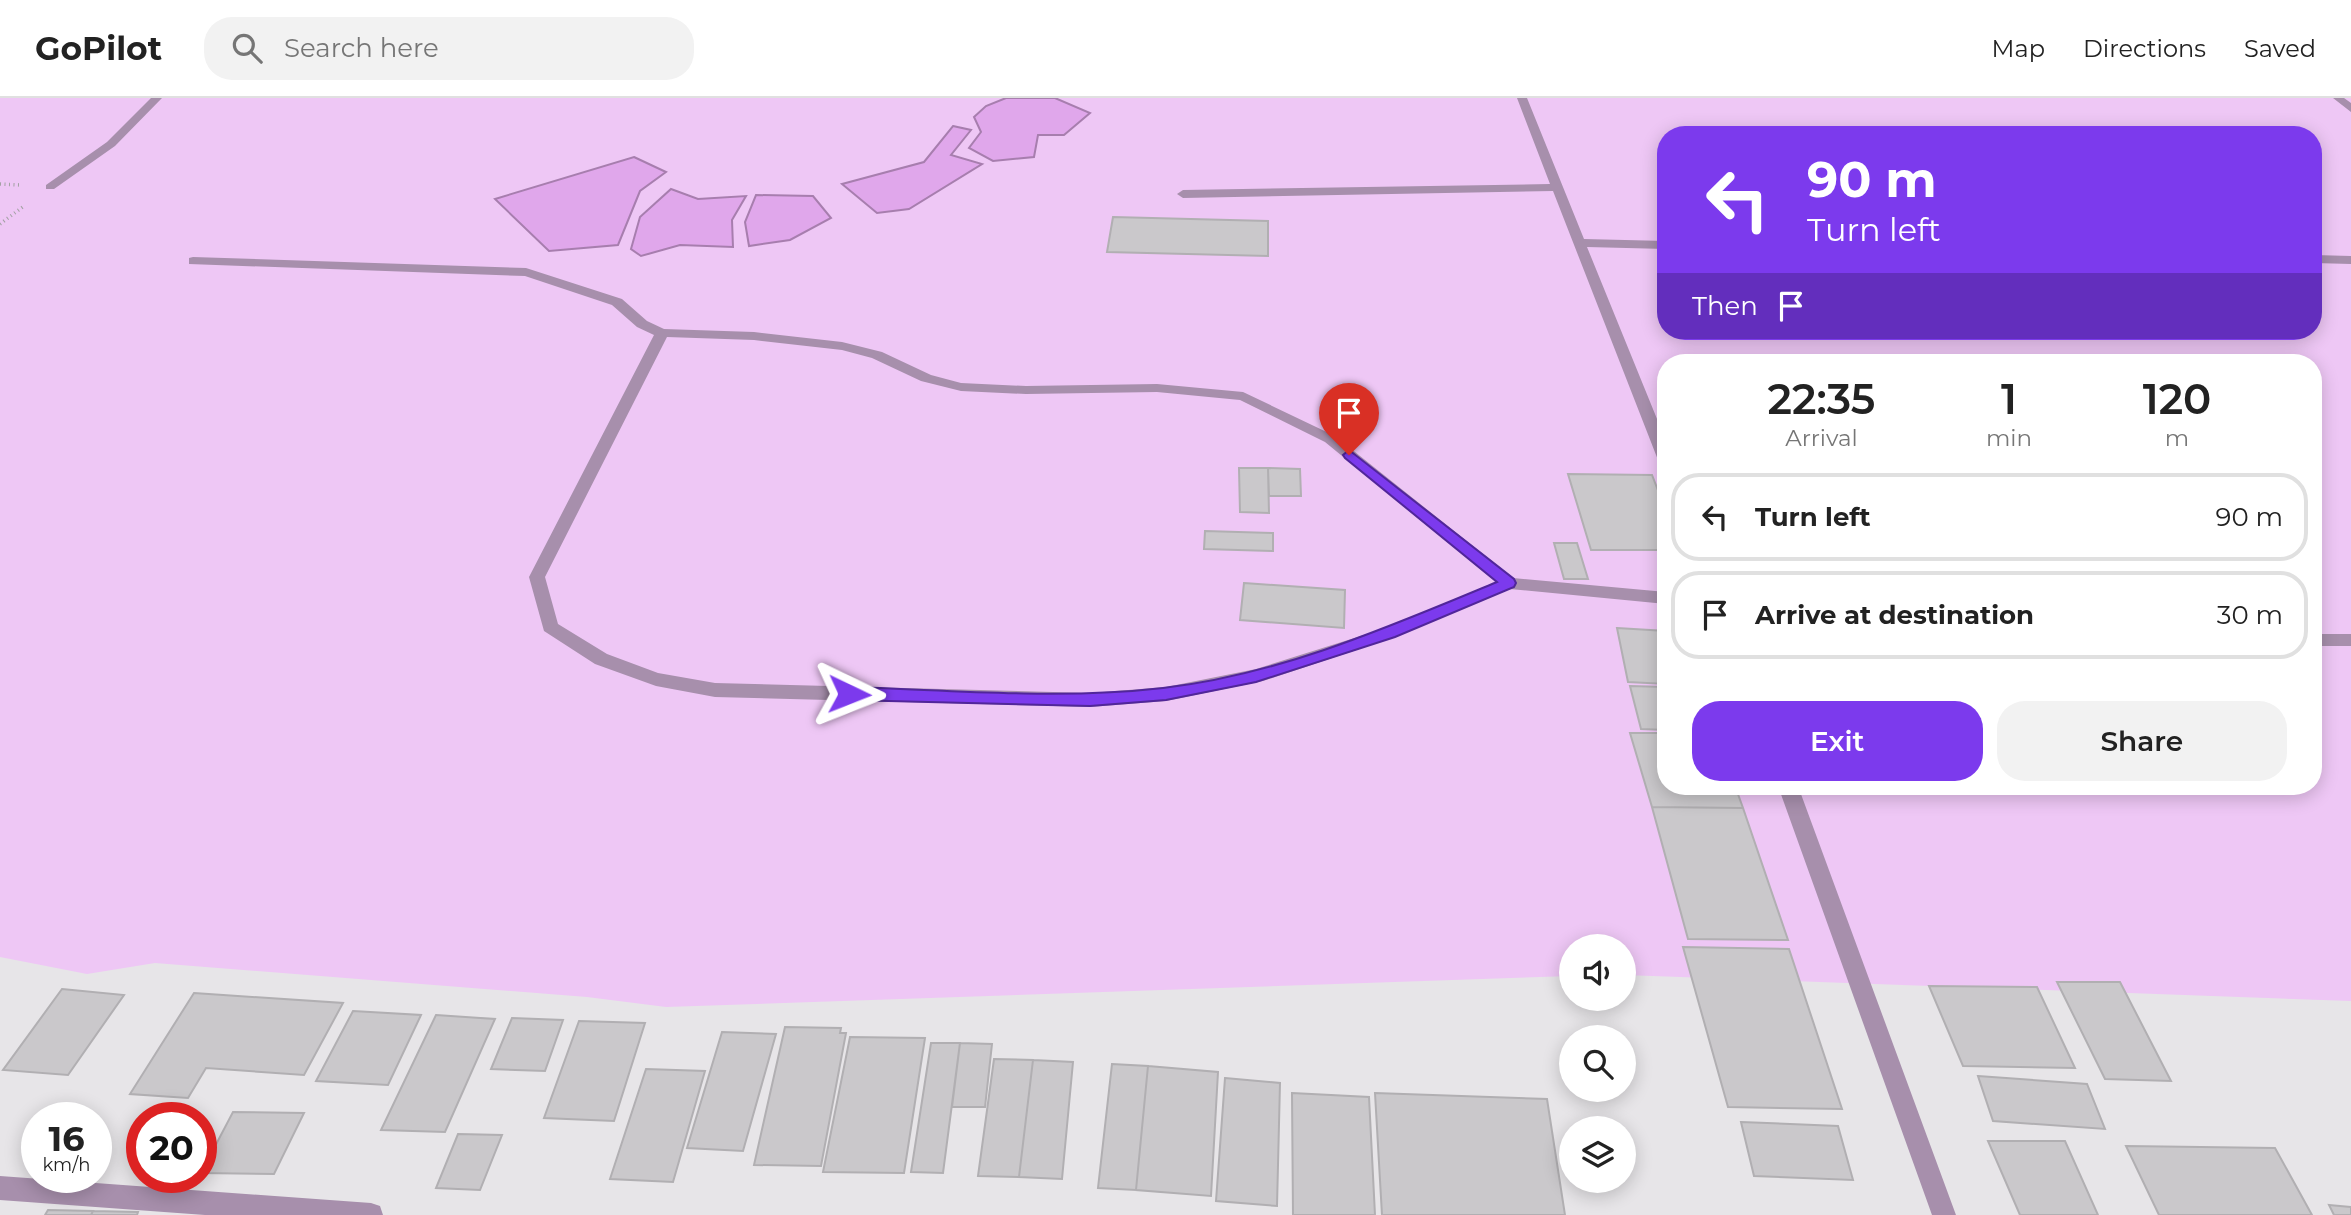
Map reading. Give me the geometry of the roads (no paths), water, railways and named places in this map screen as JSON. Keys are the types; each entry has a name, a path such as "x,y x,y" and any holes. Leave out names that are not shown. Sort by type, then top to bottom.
{"street":[{"path":"50,187 111,144 157,98"},
{"path":"1522,98 1657,437"},
{"path":"2338,98 2351,109"},
{"path":"1183,194 1556,187"},
{"path":"1582,243 1657,245"},
{"path":"2322,259 2351,260"},
{"path":"193,261 526,272 617,302 642,324 663,333 754,336 842,346 877,355 926,378 961,387 1026,390 1157,388 1243,396 1330,439 1509,583"},
{"path":"663,333 537,577 550,627 601,659 656,679 715,690 743,691 1090,700 1166,694 1256,676 1376,637 1509,583 1657,597"},
{"path":"2322,640 2351,640"},
{"path":"1791,795 1944,1215"},
{"path":"0,1188 371,1215"}]}
